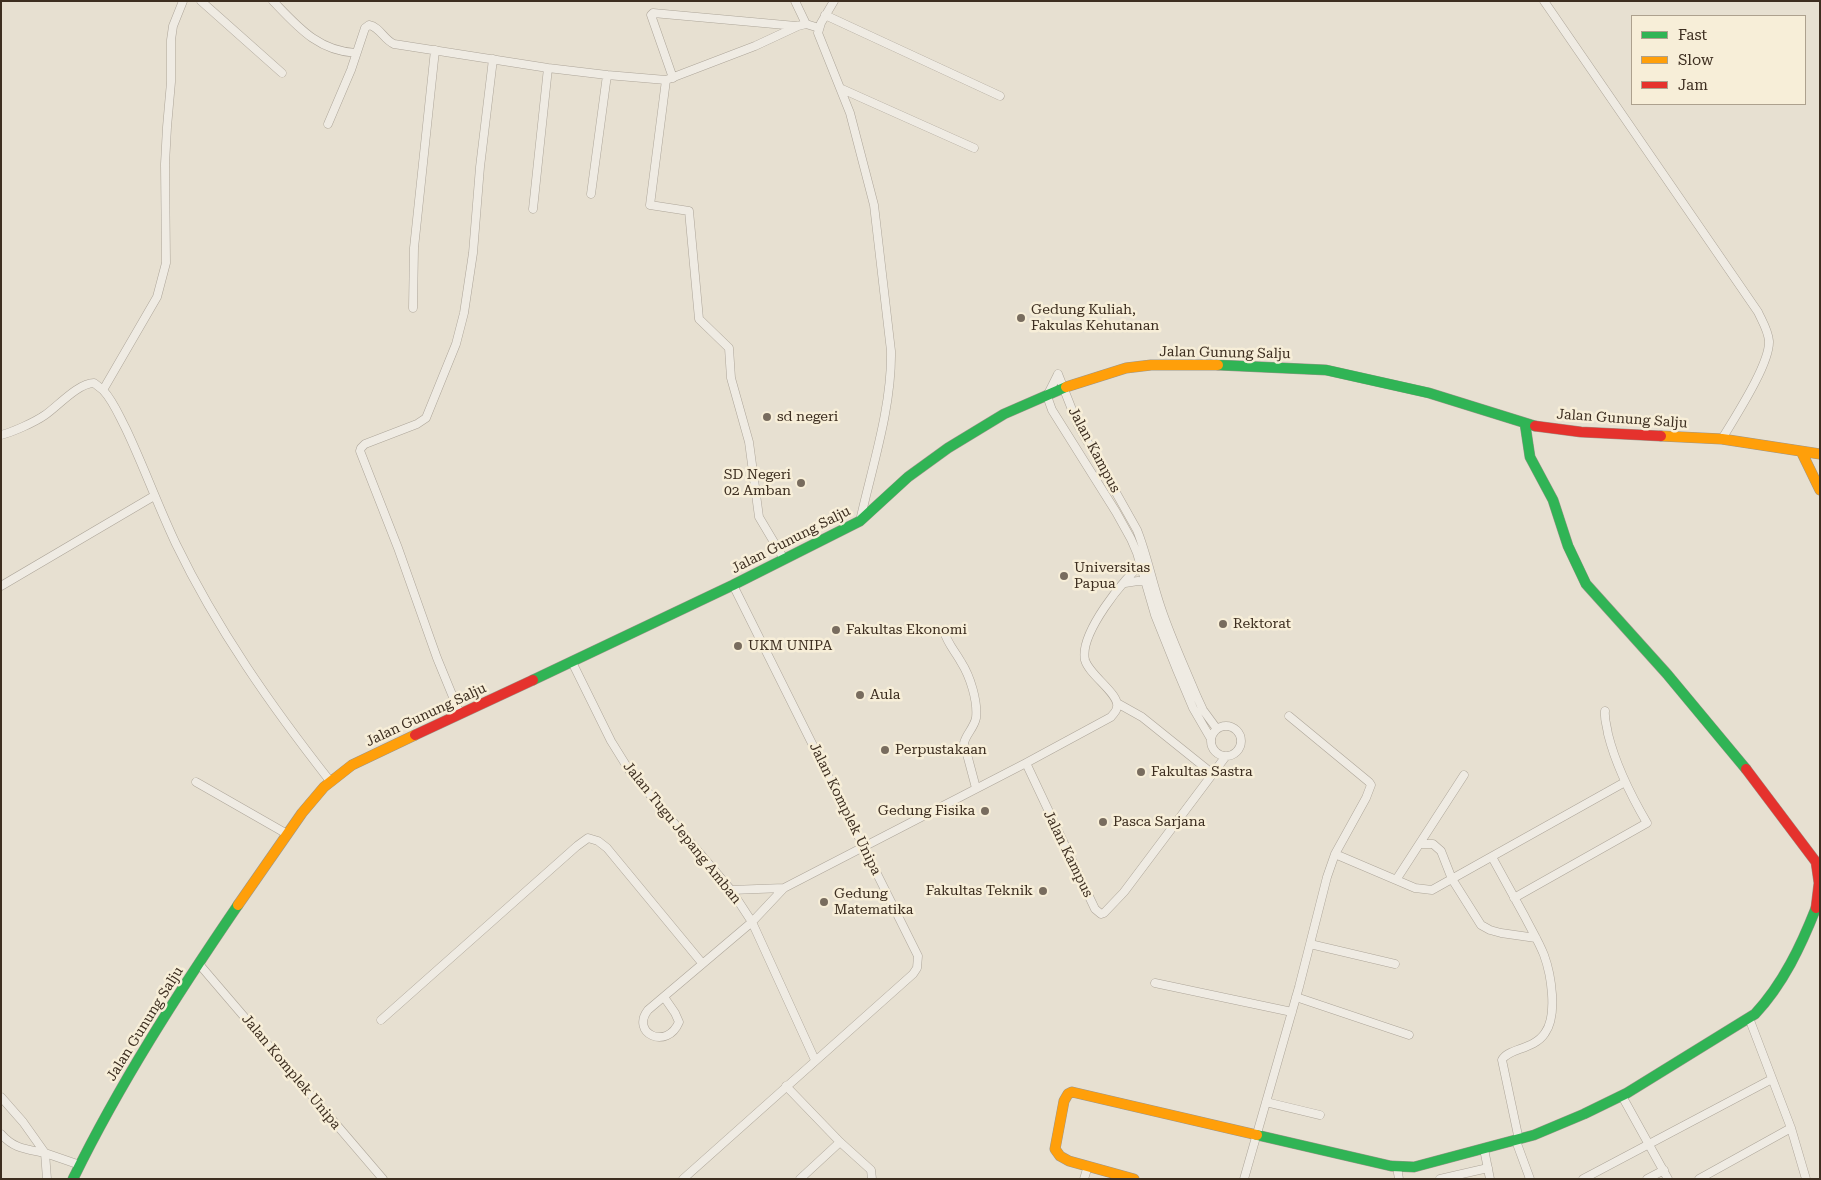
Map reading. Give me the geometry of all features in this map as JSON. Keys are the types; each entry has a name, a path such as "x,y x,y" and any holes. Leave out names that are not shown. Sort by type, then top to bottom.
{"main road":[{"name":"Jalan Gunung Salju","path":"74,1179 119,1089 154,1031 287,834 330,781 366,757 734,585 860,521 908,477 948,448 1004,414 1064,388 1126,368 1151,364 1240,365 1326,370 1428,394 1525,424 1581,432 1722,439 1820,454"},
{"path":"1131,1178 1061,1157 1055,1149 1066,1096 1072,1092 1397,1167 1414,1167 1517,1140 1584,1114 1622,1096 1749,1018 1763,1007 1787,972 1813,915 1819,889 1816,862 1739,761 1667,674 1586,584 1568,546 1553,500 1530,457 1525,424"},
{"path":"1801,451 1820,490"}],"street":[{"path":"103,390 157,298 166,263 165,164 171,82 171,40 173,26 182,1"},
{"path":"201,1 282,73"},
{"path":"273,1 302,31 313,39 337,50 356,53"},
{"path":"795,1 806,24"},
{"path":"834,1 819,28 821,42 842,89 850,113 874,205 892,351 892,374 888,396 860,521"},
{"path":"1544,1 1758,312 1767,330 1769,342 1766,356 1758,375 1722,439"},
{"path":"784,559 759,517 750,442 731,378 729,348 699,319 689,211 650,205 670,79 651,16 652,13 798,26"},
{"path":"826,15 1000,96"},
{"path":"328,124 351,70 365,28 369,25 374,26 391,43 607,76 670,79 755,46 798,26 806,24 819,28"},
{"path":"413,308 414,248 435,50"},
{"path":"460,714 437,658 398,548 360,451 362,446 417,424 426,418 456,344 464,313 473,254 480,167 493,59"},
{"path":"533,208 548,68"},
{"path":"592,194 607,76"},
{"path":"842,89 974,148"},
{"path":"1047,396 1058,374 1064,388"},
{"path":"1,435 38,419 86,385 94,384 103,390 111,399 134,445 154,496 176,544 223,629 288,727 330,781"},
{"name":"Jalan Kampus","path":"1064,388 1078,425 1137,530 1143,545 1143,563"},
{"name":"Jalan Kampus","path":"1047,396 1058,421 1116,512 1143,563 1165,629 1190,690 1217,729 1224,726 1231,727 1237,731 1241,738 1239,749 1234,754 1226,756 1214,751 1211,738 1193,708 1190,690"},
{"path":"1,586 154,496"},
{"path":"1143,563 1110,599 1101,613 1092,631 1085,652 1085,660 1089,668 1117,703 1142,717 1213,774"},
{"path":"1124,583 1131,581 1149,582"},
{"name":"Jalan Komplek Unipa","path":"683,1179 913,974 917,968 918,956 734,585"},
{"path":"944,631 949,644 965,668 976,702 974,725 964,743 976,788"},
{"name":"Jalan Tugu Jepang Amban","path":"572,662 629,770 731,890 752,922 815,1060"},
{"path":"664,997 679,1022 676,1030 667,1037 657,1038 645,1031 644,1020 648,1010 752,922 784,888 1026,764 1111,717 1118,708 1117,703"},
{"path":"1514,898 1647,823 1625,782 1614,755 1605,711"},
{"path":"1244,1179 1292,1012 1327,877 1336,854 1371,785 1289,716"},
{"path":"1211,738 1217,729"},
{"name":"Jalan Kampus","path":"1026,764 1095,909 1101,914 1109,909 1124,892 1226,756"},
{"path":"1396,880 1464,775"},
{"path":"196,782 287,834"},
{"path":"1336,854 1415,888 1432,890 1625,782"},
{"path":"381,1020 588,838 598,841 607,848 702,963"},
{"path":"1420,844 1429,843 1441,851 1452,880 1481,925 1502,933 1536,938"},
{"path":"1492,857 1544,954 1550,975 1552,995 1550,1022 1546,1032 1537,1042 1508,1053 1502,1060 1517,1140 1530,1179"},
{"path":"731,890 784,888"},
{"path":"1310,944 1395,964"},
{"name":"Jalan Komplek Unipa","path":"199,964 383,1179"},
{"path":"1155,983 1292,1012"},
{"path":"1296,996 1409,1035"},
{"path":"1749,1018 1791,1128 1806,1179"},
{"path":"1583,1179 1772,1079"},
{"path":"786,1086 840,1142 871,1170 872,1179"},
{"path":"1622,1096 1668,1179"},
{"path":"1,1097 23,1122 45,1153 47,1179"},
{"path":"1266,1102 1320,1115"},
{"path":"1699,1179 1791,1128"},
{"path":"1,1134 9,1143 18,1148 45,1153 80,1164"},
{"path":"800,1179 840,1142"},
{"path":"1484,1149 1490,1179"},
{"path":"1084,1179 1088,1166"},
{"path":"1397,1167 1400,1179"},
{"path":"1440,1179 1488,1168"},
{"path":"1647,1179 1664,1170"}],"traffic: fast":[{"path":"1218,365 1326,370 1429,393 1535,426"},
{"path":"533,680 733,585 860,521 908,477 948,448 1004,414 1066,387"},
{"path":"1525,424 1530,457 1553,500 1568,546 1586,584 1667,674 1746,769"},
{"path":"73,1179 130,1073 238,905"},
{"path":"1257,1135 1391,1166 1414,1167 1534,1135 1627,1093 1755,1014 1783,977 1816,908"}],"traffic: slow":[{"path":"1066,387 1126,368 1151,365 1218,365"},
{"path":"1661,436 1722,439 1820,454"},
{"path":"1801,451 1820,490"},
{"path":"238,905 302,813 324,787 352,765 415,735"},
{"path":"1134,1179 1069,1161 1060,1156 1055,1149 1064,1101 1068,1094 1072,1092 1257,1135"}],"traffic: jam":[{"path":"1535,426 1581,432 1661,436"},
{"path":"415,735 533,680"},
{"path":"1746,769 1816,862 1819,883 1816,908"}],"place":[{"name":"Gedung Kuliah, Fakulas Kehutanan","path":"1021,318"},
{"name":"sd negeri","path":"767,417"},
{"name":"SD Negeri 02 Amban","path":"801,483"},
{"name":"Universitas Papua","path":"1064,576"},
{"name":"Rektorat","path":"1223,624"},
{"name":"Fakultas Ekonomi","path":"836,630"},
{"name":"UKM UNIPA","path":"738,646"},
{"name":"Aula","path":"860,695"},
{"name":"Perpustakaan","path":"885,750"},
{"name":"Fakultas Sastra","path":"1141,772"},
{"name":"Gedung Fisika","path":"985,811"},
{"name":"Pasca Sarjana","path":"1103,822"},
{"name":"Fakultas Teknik","path":"1043,891"},
{"name":"Gedung Matematika","path":"824,902"}]}
